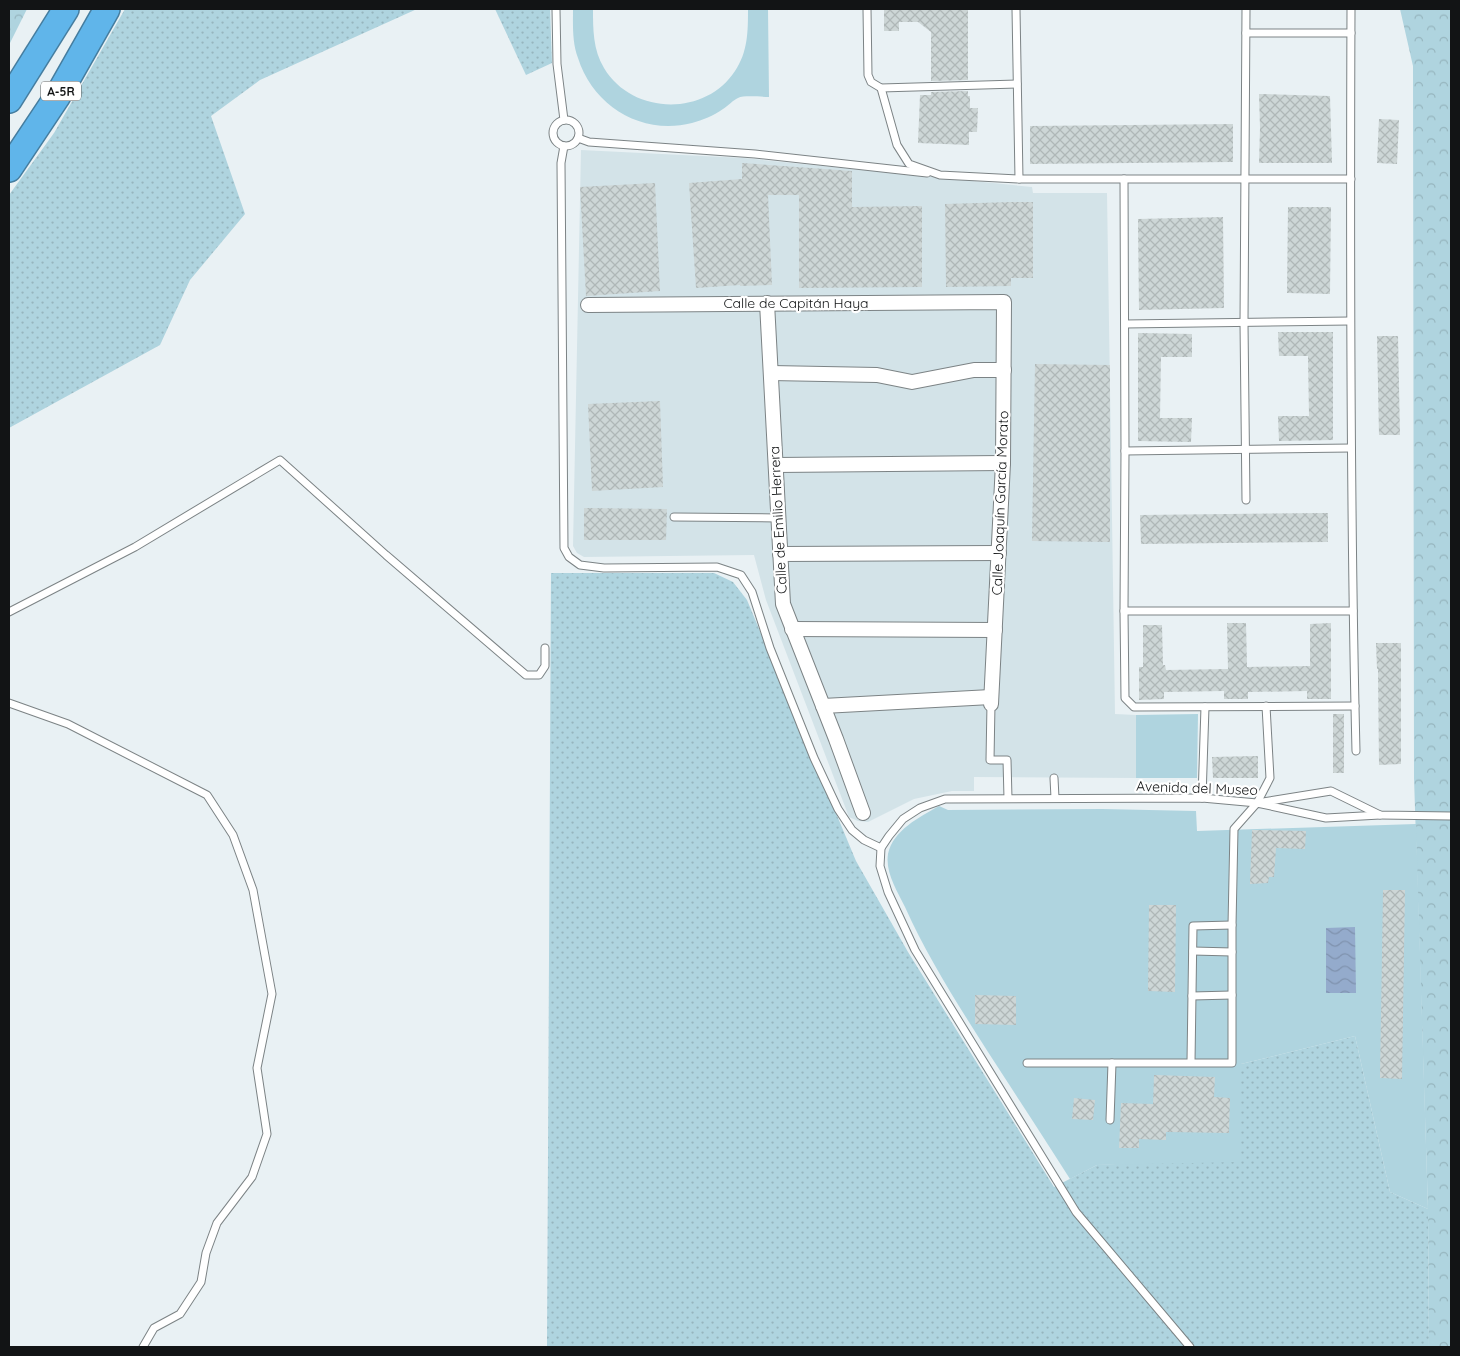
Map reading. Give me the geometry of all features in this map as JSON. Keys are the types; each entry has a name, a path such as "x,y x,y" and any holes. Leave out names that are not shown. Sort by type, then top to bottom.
{"highway":[{"name":"A-5R","path":"9,100 66,9"},
{"name":"A-5R","path":"9,169 57,97 107,9"}],"street":[{"name":"Calle de Capitán Haya","path":"588,306 1004,302"},
{"name":"Calle Joaquín García Morato","path":"991,700 1003,463 1004,302"},
{"name":"Calle de Emilio Herrera","path":"767,303 783,604 863,813"},
{"path":"771,373 878,374 912,382 974,370 1004,370"},
{"path":"776,465 1003,463"},
{"path":"780,554 999,553"},
{"path":"792,629 995,630"},
{"path":"823,706 991,700"}],"lane":[{"path":"556,9 557,64 564,120"},
{"path":"867,9 868,75 871,82 881,88 1018,84"},
{"path":"1016,9 1019,178"},
{"path":"1246,9 1244,179 1246,500"},
{"path":"1351,9 1350,321 1356,751"},
{"path":"1246,33 1351,33"},
{"path":"881,88 898,145 909,164 940,174"},
{"path":"564,120 568,120 576,124 579,133 578,138 573,145 564,146 556,143 552,135 554,127 564,120"},
{"path":"578,138 589,142 755,154 940,174 1019,178 1351,179"},
{"path":"564,146 561,173 564,548 569,557 580,564 596,567 717,567 741,575 752,592 770,648 814,758 838,809 852,830 864,840 881,848 880,866 888,892 915,950 1076,1212 1190,1347"},
{"path":"1124,179 1125,698 1134,707 1355,706"},
{"path":"1125,324 1350,321"},
{"path":"1125,452 1351,448"},
{"path":"9,612 134,548 280,460 393,561 526,675 540,674 545,666 545,648"},
{"path":"674,517 778,518"},
{"path":"1124,611 1353,611"},
{"path":"991,700 990,760 1007,760 1008,798"},
{"path":"9,703 68,724 206,795 233,835 253,890 272,994 257,1068 267,1134 252,1177 218,1223 206,1253 201,1282 180,1314 154,1328 143,1347"},
{"path":"1028,1063 1232,1063 1234,829 1257,803 1270,778 1266,706"},
{"path":"1202,798 1205,707"},
{"path":"1054,778 1055,798"},
{"name":"Avenida del Museo","path":"881,848 903,819 920,808 946,799 1202,798 1257,803 1331,791 1383,815 1451,816"},
{"path":"1257,803 1326,818 1383,815"},
{"path":"1191,1062 1193,926 1232,925"},
{"path":"1193,951 1232,952"},
{"path":"1192,996 1232,994"},
{"path":"1110,1120 1112,1063"}],"shaded area":[{"path":"581,150 743,158 1032,187 1033,193 1107,193 1115,714 1136,715 1136,778 974,777 974,791 952,791 914,799 868,822 858,821 849,817 766,600 754,555 584,557 577,553 573,546"}],"green space":[{"path":"9,9 27,9 9,45"},
{"path":"125,9 417,9 260,80 211,116 245,214 190,280 160,345 9,428 9,195 54,133"},
{"path":"495,9 550,9 552,63 526,75"},
{"path":"573,9 593,9 596,47 600,61 616,84 632,95 650,102 669,104 688,103 706,97 722,86 735,71 743,56 747,33 748,9 768,9 769,97 748,96 738,98 715,114 692,123 673,126 655,125 638,121 607,103 585,75 575,46"},
{"path":"1400,9 1451,9 1451,1347 1429,1347 1428,1209 1414,778 1413,66"},
{"path":"551,573 714,573 733,582 747,600 856,861 908,952 1054,1187 1097,1165 1136,1163 1241,1064 1355,1036 1390,1192 1428,1209 1429,1347 547,1347"},
{"path":"1198,714 1197,778 1136,778 1136,715"},
{"path":"939,806 948,810 1102,809 1196,811 1197,831 1416,824 1428,1209 1390,1192 1355,1036 1241,1064 1241,1162 1097,1165 1070,1179 944,981 923,945 890,874 888,854 895,838 908,825"}],"water":[{"path":"1355,927 1356,993 1326,993 1326,928"}],"building":[{"path":"884,9 968,9 968,80 931,81 931,32 918,22 899,22 899,31 884,31"},
{"path":"968,91 970,108 978,108 977,132 969,132 969,145 918,143 920,95 931,95 931,92"},
{"path":"1259,94 1330,96 1332,163 1259,163"},
{"path":"1379,119 1399,120 1397,164 1377,163"},
{"path":"1233,124 1233,162 1030,164 1030,126"},
{"path":"742,163 852,171 852,207 922,206 922,287 799,288 799,195 768,195 772,285 696,288 689,183 742,179"},
{"path":"655,183 660,291 586,296 580,187"},
{"path":"1033,202 1033,278 1011,278 1011,286 946,287 945,204"},
{"path":"1288,207 1331,207 1330,294 1287,293"},
{"path":"1223,217 1224,308 1139,310 1138,219"},
{"path":"1278,332 1333,332 1333,440 1279,441 1278,416 1309,416 1308,356 1279,356"},
{"path":"1138,333 1192,334 1192,357 1161,357 1160,418 1192,418 1191,442 1138,441"},
{"path":"1377,336 1398,336 1400,435 1379,435"},
{"path":"1035,364 1110,365 1110,542 1032,541"},
{"path":"660,401 663,487 592,491 588,404"},
{"path":"584,508 667,509 666,540 584,540"},
{"path":"1328,513 1328,542 1141,544 1140,515"},
{"path":"1227,623 1246,623 1247,667 1310,666 1310,624 1331,623 1331,699 1307,699 1307,691 1248,692 1248,699 1224,699 1224,691 1164,692 1164,699 1139,700 1139,667 1143,667 1143,625 1162,625 1163,665 1165,665 1166,670 1228,669"},
{"path":"1376,643 1401,643 1401,764 1379,765"},
{"path":"1333,714 1344,714 1344,773 1333,773"},
{"path":"1258,756 1258,778 1213,778 1212,757"},
{"path":"1252,830 1306,831 1305,849 1276,848 1274,877 1269,877 1268,883 1250,884"},
{"path":"1383,890 1405,890 1402,1079 1380,1078"},
{"path":"1149,905 1176,905 1175,992 1148,991"},
{"path":"975,995 1016,996 1016,1025 975,1024"},
{"path":"1154,1075 1215,1077 1214,1097 1230,1098 1229,1133 1166,1132 1166,1140 1139,1139 1139,1148 1119,1148 1121,1103 1153,1104"},
{"path":"1074,1098 1095,1100 1093,1120 1072,1119"}]}
